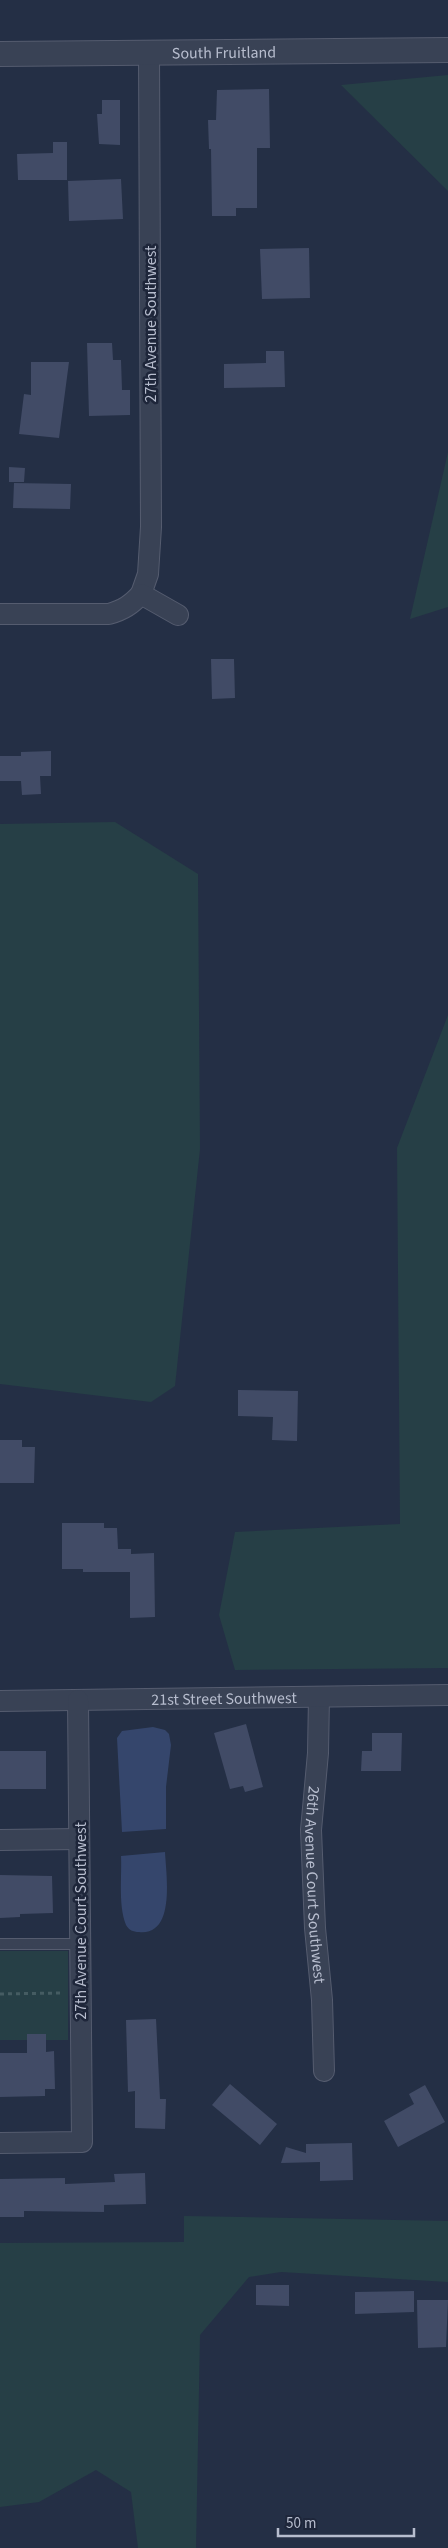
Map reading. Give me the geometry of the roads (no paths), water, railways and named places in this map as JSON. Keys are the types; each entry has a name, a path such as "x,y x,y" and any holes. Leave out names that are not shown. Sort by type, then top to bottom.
{"street":[{"name":"South Fruitland","path":"0,54 448,50"},
{"name":"27th Avenue Southwest","path":"141,594 148,574 151,527 150,53"},
{"path":"0,614 109,614 121,611 132,604 141,594 178,615"},
{"name":"21st Street Southwest","path":"0,1700 448,1695"},
{"name":"26th Avenue Court Southwest","path":"319,1697 318,1753 311,1830 314,1918 322,1992 324,2071"},
{"name":"27th Avenue Court Southwest","path":"0,2143 82,2142 78,1700"},
{"path":"0,1840 80,1840"}],"lane":[{"path":"0,1944 80,1944"}],"water":[{"path":"153,1727 165,1730 169,1734 171,1745 166,1787 166,1829 122,1832 117,1738 122,1731"},
{"path":"165,1852 167,1888 164,1914 159,1924 151,1931 133,1931 126,1925 122,1909 121,1856"}]}
